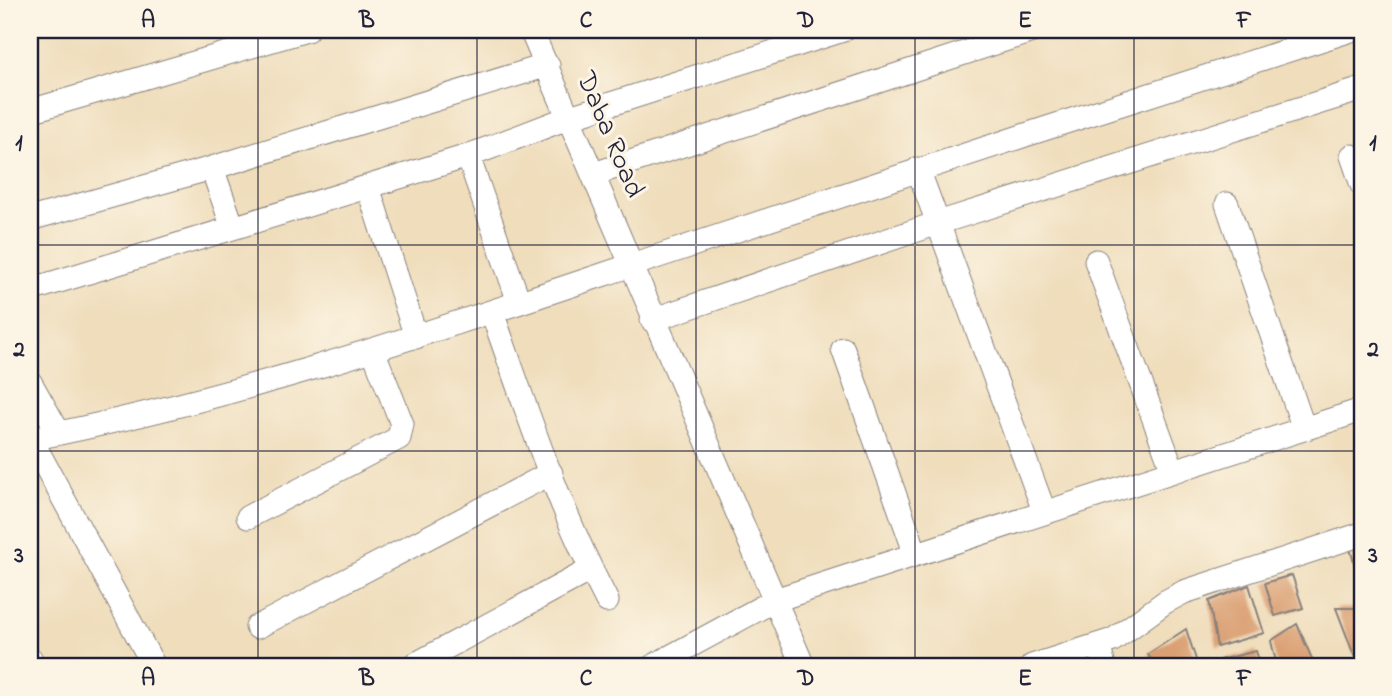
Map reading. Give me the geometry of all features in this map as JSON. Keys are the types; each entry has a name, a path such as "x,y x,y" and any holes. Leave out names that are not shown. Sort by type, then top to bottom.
{"street":[{"path":"30,111 307,30"},
{"name":"Daba Road","path":"531,30 594,174 652,320 775,600 799,665"},
{"path":"30,290 468,156 570,117 843,30"},
{"path":"594,174 1035,30"},
{"path":"155,666 31,439 226,394 415,337 918,169 1351,30"},
{"path":"30,219 212,168 548,65"},
{"path":"652,320 938,223 1362,89"},
{"path":"468,156 519,302"},
{"path":"1352,156 1362,186"},
{"path":"212,168 233,228"},
{"path":"918,169 1044,512"},
{"path":"368,187 415,337"},
{"path":"1227,204 1304,429"},
{"path":"1096,261 1173,471"},
{"path":"492,312 551,473 590,570 607,601"},
{"path":"843,349 915,552"},
{"path":"248,517 399,438 402,424 373,350"},
{"path":"30,382 59,433"},
{"path":"653,666 775,600 915,552 1362,410"},
{"path":"257,627 551,473"},
{"path":"1032,666 1101,656 1165,602 1184,592 1362,534"},
{"path":"412,666 590,570"},
{"path":"30,658 34,666"}],"building":[{"path":"1362,545 1362,588 1350,549"},
{"path":"1292,575 1303,608 1275,616 1265,583"},
{"path":"1249,585 1264,633 1217,647 1209,601"},
{"path":"1336,608 1362,608 1362,653 1354,655"},
{"path":"1297,624 1315,666 1277,666 1271,641"},
{"path":"1186,629 1198,666 1154,666 1148,654"},
{"path":"1256,651 1261,666 1223,666 1220,660"}]}
